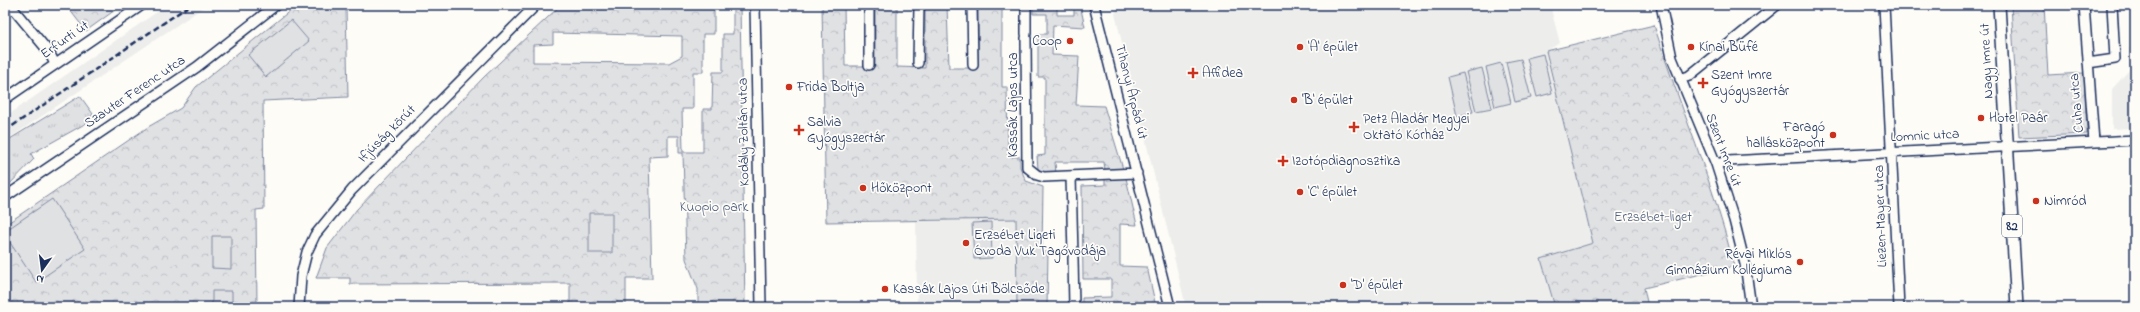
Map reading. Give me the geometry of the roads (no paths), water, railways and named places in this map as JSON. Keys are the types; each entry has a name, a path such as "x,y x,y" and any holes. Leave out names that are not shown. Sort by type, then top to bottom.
{"main road":[{"name":"Nagy Imre út","path":"1999,5 2016,307"}],"street":[{"path":"10,5 49,52 55,64"},
{"name":"Erfurti út","path":"5,99 142,5"},
{"name":"Szauter Ferenc utca","path":"5,197 197,67 276,5"},
{"name":"Ifjúság körút","path":"299,307 301,276 307,252 315,235 352,190 536,5"},
{"name":"Kodály Zoltán utca","path":"755,5 761,307"},
{"path":"869,5 869,65"},
{"path":"918,63 919,5"},
{"path":"972,5 973,65"},
{"name":"Kassák Lajos utca","path":"1026,5 1027,167 1037,175 1044,177 1071,176"},
{"name":"Tihanyi Árpád út","path":"1096,5 1170,307"},
{"name":"Szent Imre út","path":"1661,5 1672,58 1716,164 1745,264 1751,307"},
{"path":"1680,79 1689,76 1778,5"},
{"name":"Liezen-Mayer utca","path":"1884,5 1899,307"},
{"name":"Cuha utca","path":"2084,5 2094,142"},
{"name":"Cuha utca","path":"2088,63 2115,59 2112,5"},
{"name":"Lomnic utca","path":"1716,164 1728,161 1892,151 2135,140"},
{"path":"1074,307 1071,176 1137,173"}],"railway":[{"path":"5,131 190,5"}],"place":[{"name":"Coop","path":"1070,41"},
{"name":"'A' épület","path":"1300,47"},
{"name":"Kínai Büfé","path":"1691,47"},
{"name":"Affidea","path":"1193,73"},
{"name":"Szent Imre Gyógyszertár","path":"1703,83"},
{"name":"Frida Boltja","path":"789,87"},
{"name":"'B' épület","path":"1294,100"},
{"name":"Hotel Paár","path":"1981,118"},
{"name":"Petz Aladár Megyei Oktató Kórház","path":"1354,127"},
{"name":"Salvia Gyógyszertár","path":"799,130"},
{"name":"Faragó hallásközpont","path":"1833,135"},
{"name":"Izotópdiagnosztika","path":"1283,161"},
{"name":"Hőközpont","path":"863,188"},
{"name":"'C' épület","path":"1300,192"},
{"name":"Nimród","path":"2036,201"},
{"name":"Erzsébet Ligeti Óvoda Vuk Tagóvodája","path":"966,243"},
{"name":"Révai Miklós Gimnázium Kollégiuma","path":"1800,262"},
{"name":"'D' épület","path":"1343,285"},
{"name":"Kassák Lajos Úti Bölcsőde","path":"885,289"}],"park label":[{"name":"Kuopio park","path":"714,207"},
{"name":"Erzsébet-liget","path":"1653,217"}]}
